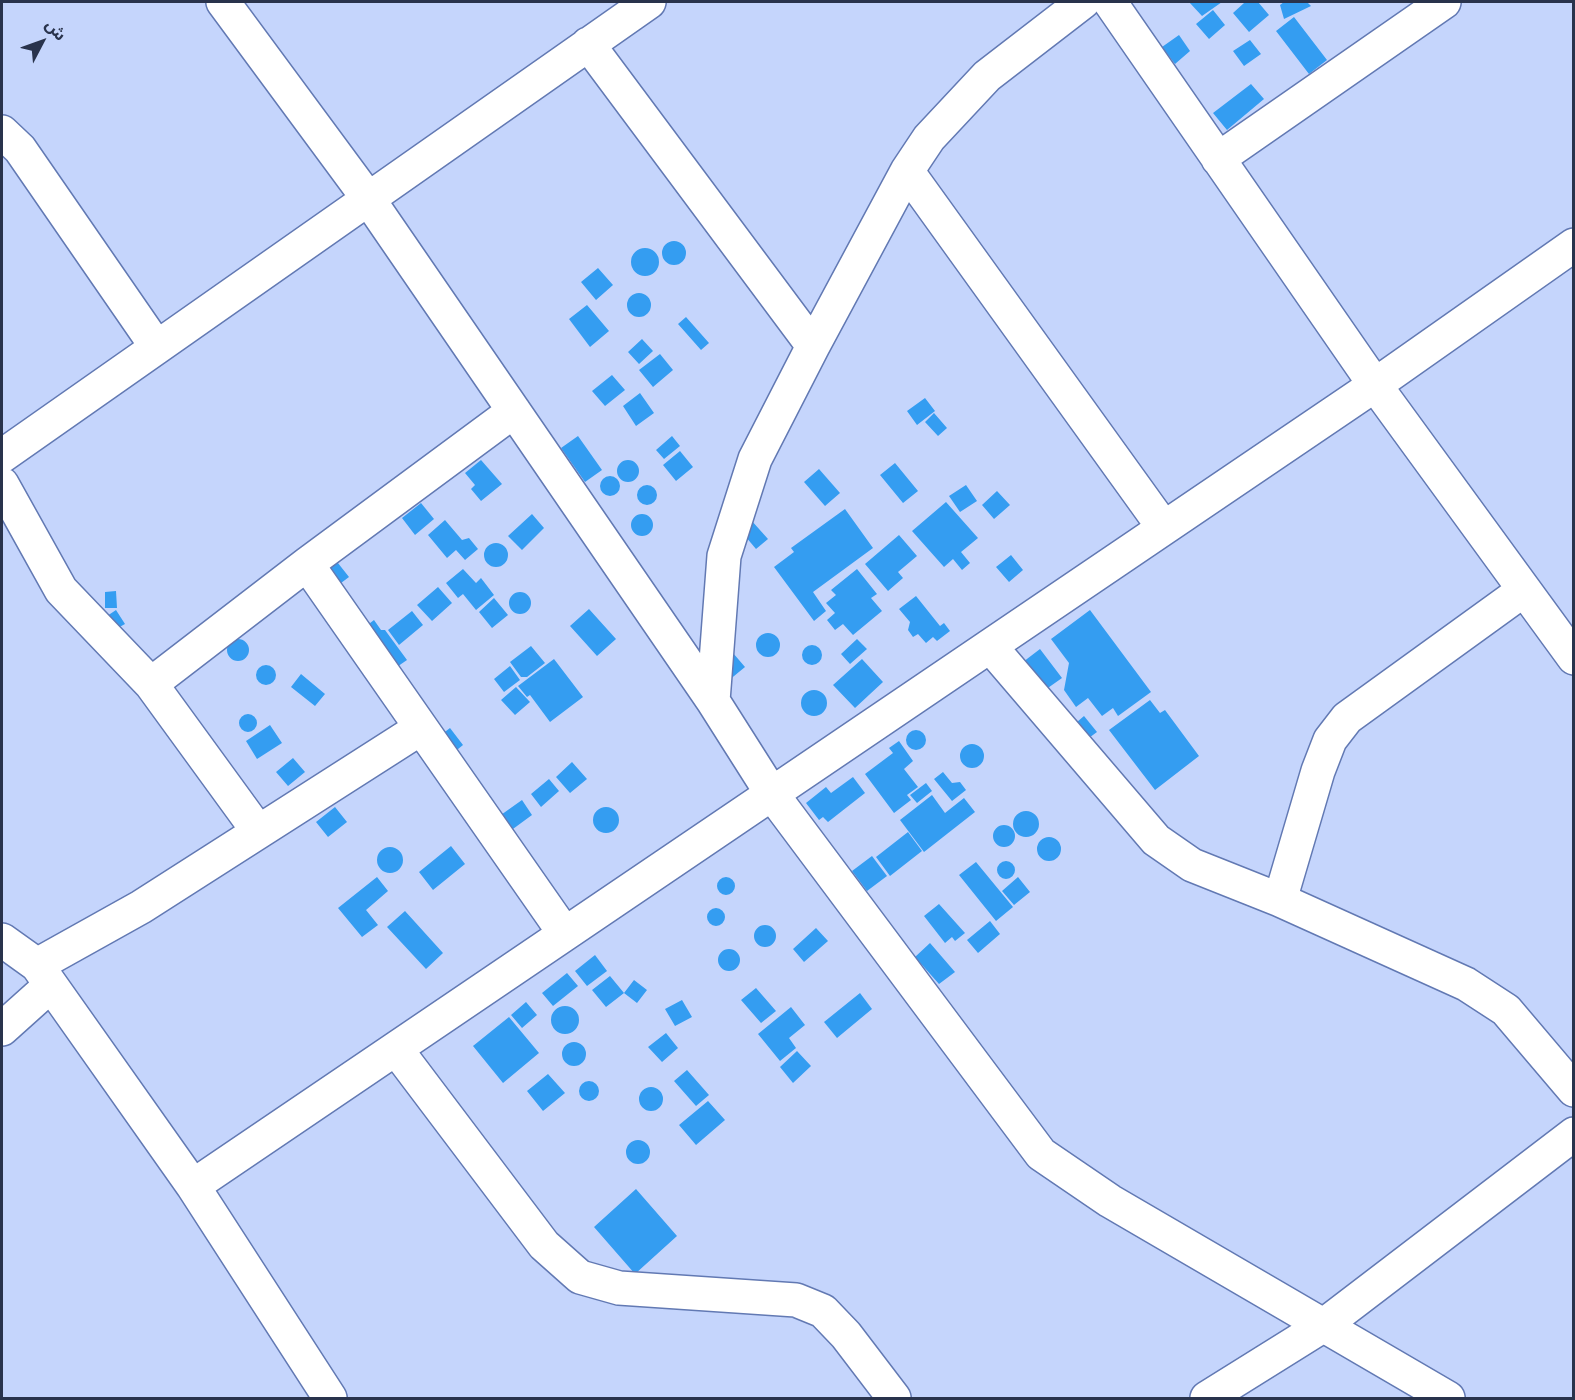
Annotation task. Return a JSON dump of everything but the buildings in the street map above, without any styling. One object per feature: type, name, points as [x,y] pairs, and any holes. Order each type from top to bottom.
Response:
[{"type":"street","points":[[223,2],[367,197],[713,701],[772,794],[1041,1154],[1110,1202],[1324,1324],[1448,1398]]},
{"type":"street","points":[[2,456],[367,197],[649,2]]},
{"type":"street","points":[[713,701],[724,556],[755,459],[813,346],[907,171],[929,138],[987,76],[1083,2]]},
{"type":"street","points":[[1110,2],[1375,385],[1574,658]]},
{"type":"street","points":[[1218,159],[1444,2]]},
{"type":"street","points":[[588,44],[813,346]]},
{"type":"street","points":[[2,132],[20,149],[156,346]]},
{"type":"street","points":[[907,171],[1164,528]]},
{"type":"street","points":[[193,1186],[1375,385],[1574,245]]},
{"type":"street","points":[[151,684],[307,564],[514,411]]},
{"type":"street","points":[[2,484],[61,590],[151,684],[258,831]]},
{"type":"street","points":[[307,564],[565,934]]},
{"type":"street","points":[[1280,900],[1318,771],[1330,740],[1347,718],[1524,590]]},
{"type":"street","points":[[990,646],[1156,840],[1192,865],[1280,900],[1466,984],[1506,1010],[1574,1090]]},
{"type":"street","points":[[2,1029],[44,975],[141,907],[421,728]]},
{"type":"street","points":[[2,940],[44,975],[193,1186],[330,1398]]},
{"type":"street","points":[[396,1048],[544,1245],[580,1277],[620,1288],[796,1300],[824,1311],[846,1335],[894,1398]]},
{"type":"street","points":[[1208,1398],[1324,1324],[1574,1134]]}]
